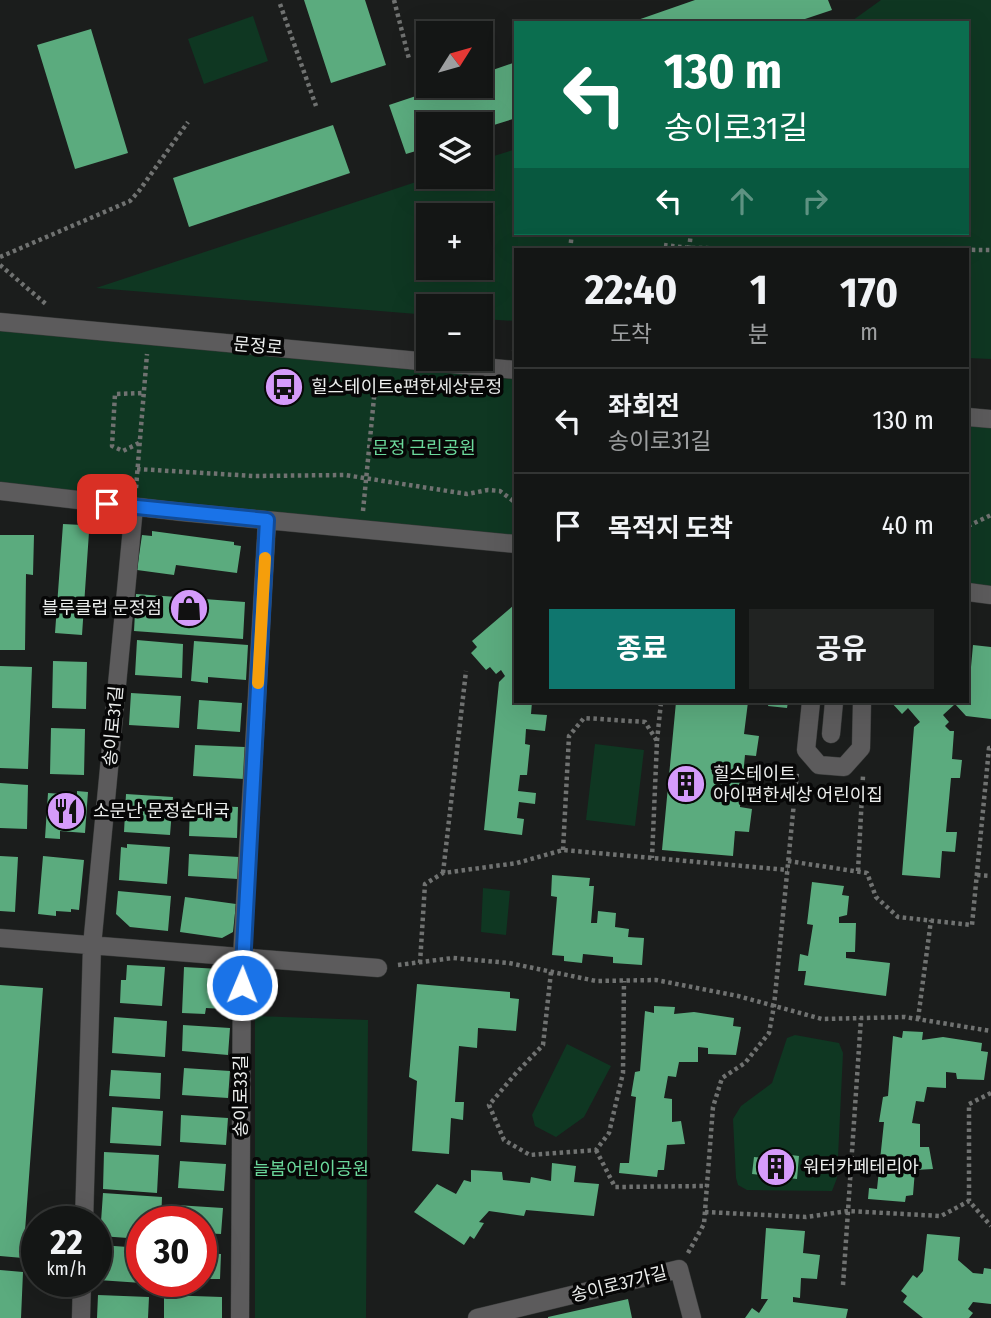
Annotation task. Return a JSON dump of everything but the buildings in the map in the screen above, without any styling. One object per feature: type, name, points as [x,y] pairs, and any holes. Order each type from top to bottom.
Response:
[{"type":"street","name":"문정로","points":[[0,323],[514,370]]},
{"type":"street","points":[[969,417],[991,419]]},
{"type":"street","points":[[0,491],[134,507],[514,544]]},
{"type":"street","name":"송이로31길","points":[[92,946],[134,507]]},
{"type":"street","points":[[242,957],[267,520]]},
{"type":"street","points":[[969,592],[991,595]]},
{"type":"street","points":[[811,703],[806,750],[819,765],[844,767],[861,748],[862,703]]},
{"type":"street","points":[[831,734],[834,703]]},
{"type":"street","points":[[0,938],[378,968]]},
{"type":"street","points":[[84,1206],[92,946]]},
{"type":"street","name":"송이로33길","points":[[240,1318],[242,957]]},
{"type":"street","points":[[679,1269],[692,1318]]},
{"type":"street","name":"송이로37가길","points":[[477,1318],[679,1269]]},
{"type":"street","points":[[81,1318],[82,1297]]},
{"type":"path","points":[[394,0],[409,59]]},
{"type":"path","points":[[280,4],[316,106]]},
{"type":"path","points":[[0,257],[130,201],[188,122]]},
{"type":"path","points":[[664,245],[683,248]]},
{"type":"path","points":[[969,250],[991,250]]},
{"type":"path","points":[[134,507],[149,336]]},
{"type":"path","points":[[361,529],[378,357]]},
{"type":"path","points":[[139,443],[123,451],[111,446],[116,394],[144,393]]},
{"type":"path","points":[[137,469],[254,476],[345,475],[467,494],[500,491],[514,502]]},
{"type":"path","points":[[969,526],[991,515]]},
{"type":"path","points":[[443,873],[467,671]]},
{"type":"path","points":[[652,858],[657,741],[662,703]]},
{"type":"path","points":[[563,850],[569,736],[584,718],[645,722],[657,741]]},
{"type":"path","points":[[788,861],[867,873],[876,897],[898,917],[972,925],[991,748]]},
{"type":"path","points":[[858,872],[863,767]]},
{"type":"path","points":[[679,1269],[704,1224],[713,1107],[722,1078],[745,1063],[768,1033],[774,1006],[798,768]]},
{"type":"path","points":[[420,962],[425,884],[443,873],[517,863],[563,850],[788,870]]},
{"type":"path","points":[[977,875],[991,876]]},
{"type":"path","points":[[918,1020],[931,920]]},
{"type":"path","points":[[378,968],[453,958],[509,963],[596,981],[656,980],[738,996],[822,1019],[905,1017],[991,1031]]},
{"type":"path","points":[[551,972],[543,1045],[489,1105],[504,1140],[530,1155],[596,1150],[610,1133],[623,1073],[624,981]]},
{"type":"path","points":[[843,1285],[861,1018]]},
{"type":"path","points":[[991,1093],[969,1104],[969,1201],[991,1226]]},
{"type":"path","points":[[596,1150],[615,1187],[707,1186]]},
{"type":"path","points":[[705,1212],[806,1217],[848,1212],[941,1216],[969,1201]]},
{"type":"green space","points":[[881,0],[991,0],[991,359],[969,358],[969,248],[514,248],[514,321],[493,320],[493,294],[416,294],[416,314],[96,288],[416,182],[416,189],[493,189],[493,156],[514,150],[514,235],[969,235],[969,21],[852,21]]},
{"type":"green space","points":[[253,16],[268,61],[204,84],[188,39]]},
{"type":"green space","name":"문정 근린공원","points":[[0,322],[416,361],[416,371],[493,371],[493,368],[514,370],[514,544],[0,491]]},
{"type":"green space","points":[[969,417],[991,419],[991,595],[969,592]]},
{"type":"green space","points":[[595,744],[644,750],[635,826],[586,820]]},
{"type":"green space","points":[[483,888],[510,891],[506,935],[481,932]]},
{"type":"green space","name":"늘봄어린이공원","points":[[255,1016],[368,1020],[366,1318],[255,1318]]},
{"type":"green space","points":[[795,1035],[839,1043],[843,1053],[837,1178],[832,1191],[747,1190],[738,1185],[736,1178],[733,1119],[741,1106],[772,1083],[787,1038]]},
{"type":"green space","points":[[567,1044],[611,1066],[584,1117],[556,1137],[535,1126],[532,1115]]},
{"type":"slow traffic","points":[[258,683],[265,558]]},
{"type":"place","name":"힐스테이트e편한세상문정","points":[[284,387]]},
{"type":"place","name":"블루클럽 문정점","points":[[189,608]]},
{"type":"place","name":"힐스테이트 아이편한세상 어린이집","points":[[686,784]]},
{"type":"place","name":"소문난 문정순대국","points":[[66,811]]},
{"type":"place","name":"워터카페테리아","points":[[776,1167]]},
{"type":"route","points":[[107,504],[267,520],[242,985]]}]
